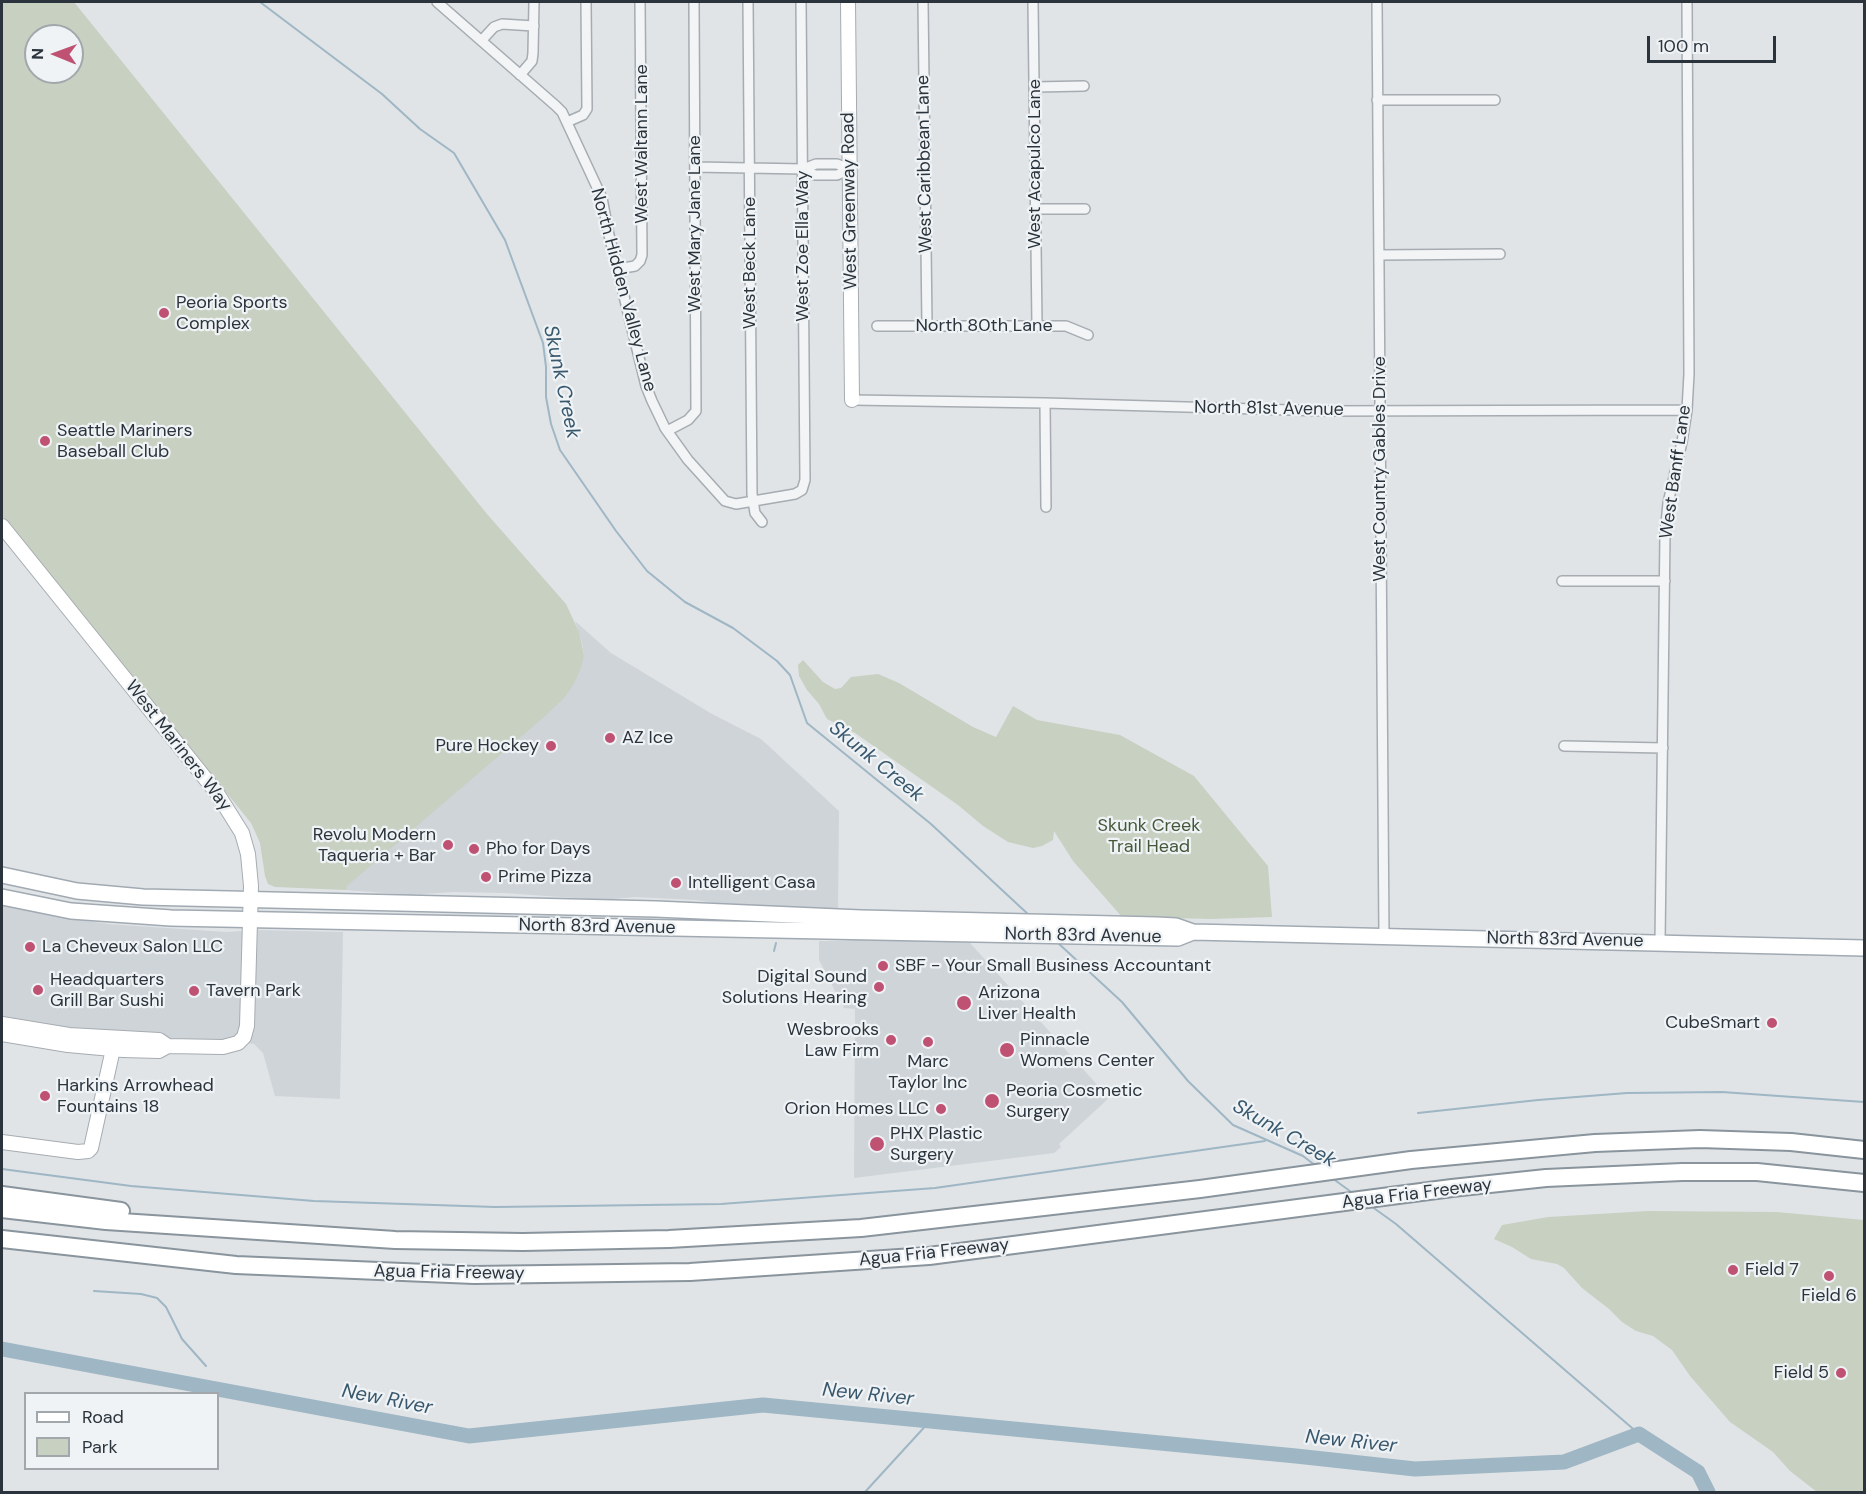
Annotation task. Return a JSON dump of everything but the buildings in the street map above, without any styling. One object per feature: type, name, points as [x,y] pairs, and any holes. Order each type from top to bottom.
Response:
[{"type":"highway","name":"Agua Fria Freeway","points":[[2,1209],[106,1221],[395,1240],[511,1242],[669,1239],[861,1228],[1200,1189],[1410,1160],[1595,1143],[1700,1139],[1791,1142],[1864,1150]]},
{"type":"highway","name":"Agua Fria Freeway","points":[[2,1239],[236,1265],[474,1275],[690,1272],[928,1256],[1452,1188],[1546,1178],[1682,1172],[1757,1172],[1864,1183]]},
{"type":"highway","points":[[2,1195],[300,1234]]},
{"type":"main road","name":"North 83rd Avenue","points":[[2,876],[63,889],[142,897],[1156,925],[1176,926],[1193,932],[1864,948]]},
{"type":"main road","name":"North 83rd Avenue","points":[[2,897],[71,911],[111,915],[1178,938],[1193,932]]},
{"type":"street","name":"North Hidden Valley Lane","points":[[438,2],[556,105],[567,122],[602,198],[646,386],[667,431],[688,460],[724,501],[736,504],[753,503],[795,494],[802,489]]},
{"type":"street","points":[[520,75],[532,61],[534,2]]},
{"type":"street","points":[[567,122],[583,115],[587,109],[586,2]]},
{"type":"street","name":"West Waltann Lane","points":[[618,269],[635,266],[642,255],[640,2]]},
{"type":"street","name":"West Mary Jane Lane","points":[[667,431],[688,420],[696,411],[694,2]]},
{"type":"street","name":"West Beck Lane","points":[[748,2],[753,503],[758,519],[762,522]]},
{"type":"street","name":"West Zoe Ella Way","points":[[801,2],[805,480],[802,489]]},
{"type":"street","name":"West Greenway Road","points":[[848,2],[852,400]]},
{"type":"street","name":"West Caribbean Lane","points":[[923,2],[927,326]]},
{"type":"street","name":"West Acapulco Lane","points":[[1033,2],[1037,326]]},
{"type":"street","name":"West Country Gables Drive","points":[[1377,2],[1384,936]]},
{"type":"street","name":"West Banff Lane","points":[[1660,943],[1665,534],[1668,503],[1687,410],[1689,374],[1687,2]]},
{"type":"street","points":[[482,40],[494,27],[502,24],[534,26]]},
{"type":"street","points":[[1035,87],[1084,86]]},
{"type":"street","points":[[1377,99],[1495,100]]},
{"type":"street","points":[[695,167],[803,169],[816,164],[837,164],[850,169]]},
{"type":"street","points":[[1035,209],[1085,209]]},
{"type":"street","points":[[1379,255],[1500,254]]},
{"type":"street","name":"North 80th Lane","points":[[878,326],[1066,326],[1088,335]]},
{"type":"street","name":"North 81st Avenue","points":[[852,400],[1380,411],[1687,410]]},
{"type":"street","points":[[1045,403],[1046,507]]},
{"type":"street","name":"West Mariners Way","points":[[2,526],[222,800],[235,820],[245,843],[250,864],[247,1026],[242,1041],[223,1047],[168,1046],[159,1051],[113,1044]]},
{"type":"street","points":[[1562,581],[1665,581]]},
{"type":"street","points":[[1564,746],[1663,748]]},
{"type":"street","points":[[2,1024],[113,1044]]},
{"type":"street","points":[[2,1034],[52,1043],[113,1044]]},
{"type":"street","points":[[2,1142],[78,1152],[88,1151],[91,1148],[113,1044]]},
{"type":"shaded area","points":[[575,621],[611,653],[712,714],[761,739],[839,811],[838,911],[741,907],[696,900],[635,897],[602,900],[505,893],[453,892],[408,895],[346,890],[346,887],[584,655]]},
{"type":"shaded area","points":[[2,904],[47,915],[108,924],[226,932],[257,930],[343,932],[340,1099],[275,1096],[263,1053],[254,1044],[228,1040],[152,1038],[2,1022]]},
{"type":"shaded area","points":[[875,937],[971,939],[971,944],[1109,1098],[1059,1144],[1061,1147],[1054,1153],[854,1178],[855,1009],[844,1008],[819,960],[819,941],[847,941]]},
{"type":"green space","name":"Peoria Sports Complex","points":[[2,2],[74,2],[487,514],[566,604],[579,632],[584,655],[574,684],[564,698],[347,886],[346,890],[275,887],[268,884],[260,843],[251,823],[2,516]]},
{"type":"green space","name":"Skunk Creek Trail Head","points":[[803,660],[823,682],[835,689],[841,688],[851,677],[878,674],[899,683],[973,727],[996,737],[1013,706],[1037,720],[1120,735],[1194,776],[1268,866],[1272,917],[1211,919],[1122,917],[1073,861],[1054,831],[1053,840],[1042,846],[1033,848],[1008,842],[855,733],[827,719],[799,676],[798,665]]},
{"type":"green space","points":[[1648,1211],[1777,1212],[1864,1220],[1864,1492],[1817,1492],[1790,1471],[1773,1452],[1730,1422],[1690,1376],[1672,1350],[1653,1336],[1636,1331],[1622,1322],[1582,1288],[1564,1268],[1557,1264],[1531,1259],[1494,1239],[1502,1225],[1548,1217]]},
{"type":"waterway","name":"Skunk Creek","points":[[260,2],[382,94],[420,129],[454,153],[505,240],[543,343],[546,397],[551,424],[560,450],[616,531],[647,571],[685,602],[733,628],[777,661],[790,675],[807,723],[931,824],[1030,916]]},
{"type":"waterway","points":[[774,951],[776,943]]},
{"type":"waterway","name":"Skunk Creek","points":[[1058,943],[1122,1002],[1188,1081],[1233,1125],[1303,1156],[1316,1166]]},
{"type":"waterway","points":[[1418,1113],[1627,1093],[1722,1092],[1864,1102]]},
{"type":"waterway","points":[[2,1169],[131,1186],[314,1201],[495,1207],[721,1204],[935,1188],[1265,1141]]},
{"type":"waterway","name":"Skunk Creek","points":[[1332,1178],[1354,1194]]},
{"type":"waterway","name":"Skunk Creek","points":[[1371,1206],[1396,1224],[1639,1434]]},
{"type":"waterway","points":[[94,1291],[141,1294],[157,1298],[166,1307],[182,1339],[206,1366]]},
{"type":"waterway","name":"New River","points":[[2,1349],[469,1436],[763,1405],[1415,1469],[1564,1462],[1639,1434],[1698,1472],[1708,1492]]},
{"type":"waterway","points":[[865,1492],[930,1421]]},
{"type":"place","name":"Peoria Sports Complex","points":[[164,313]]},
{"type":"place","name":"Seattle Mariners Baseball Club","points":[[45,441]]},
{"type":"place","name":"AZ Ice","points":[[610,738]]},
{"type":"place","name":"Pure Hockey","points":[[551,746]]},
{"type":"place","name":"Revolu Modern Taqueria + Bar","points":[[448,845]]},
{"type":"place","name":"Pho for Days","points":[[474,849]]},
{"type":"place","name":"Prime Pizza","points":[[486,877]]},
{"type":"place","name":"Intelligent Casa","points":[[676,883]]},
{"type":"place","name":"La Cheveux Salon LLC","points":[[30,947]]},
{"type":"place","name":"SBF - Your Small Business Accountant","points":[[883,966]]},
{"type":"place","name":"Digital Sound Solutions Hearing","points":[[879,987]]},
{"type":"place","name":"Headquarters Grill Bar Sushi","points":[[38,990]]},
{"type":"place","name":"Tavern Park","points":[[194,991]]},
{"type":"place","name":"Arizona Liver Health","points":[[964,1003]]},
{"type":"place","name":"CubeSmart","points":[[1772,1023]]},
{"type":"place","name":"Wesbrooks Law Firm","points":[[891,1040]]},
{"type":"place","name":"Marc Taylor Inc","points":[[928,1042]]},
{"type":"place","name":"Pinnacle Womens Center","points":[[1007,1050]]},
{"type":"place","name":"Harkins Arrowhead Fountains 18","points":[[45,1096]]},
{"type":"place","name":"Peoria Cosmetic Surgery","points":[[992,1101]]},
{"type":"place","name":"Orion Homes LLC","points":[[941,1109]]},
{"type":"place","name":"PHX Plastic Surgery","points":[[877,1144]]},
{"type":"place","name":"Field 7","points":[[1733,1270]]},
{"type":"place","name":"Field 6","points":[[1829,1276]]},
{"type":"place","name":"Field 5","points":[[1841,1373]]}]
